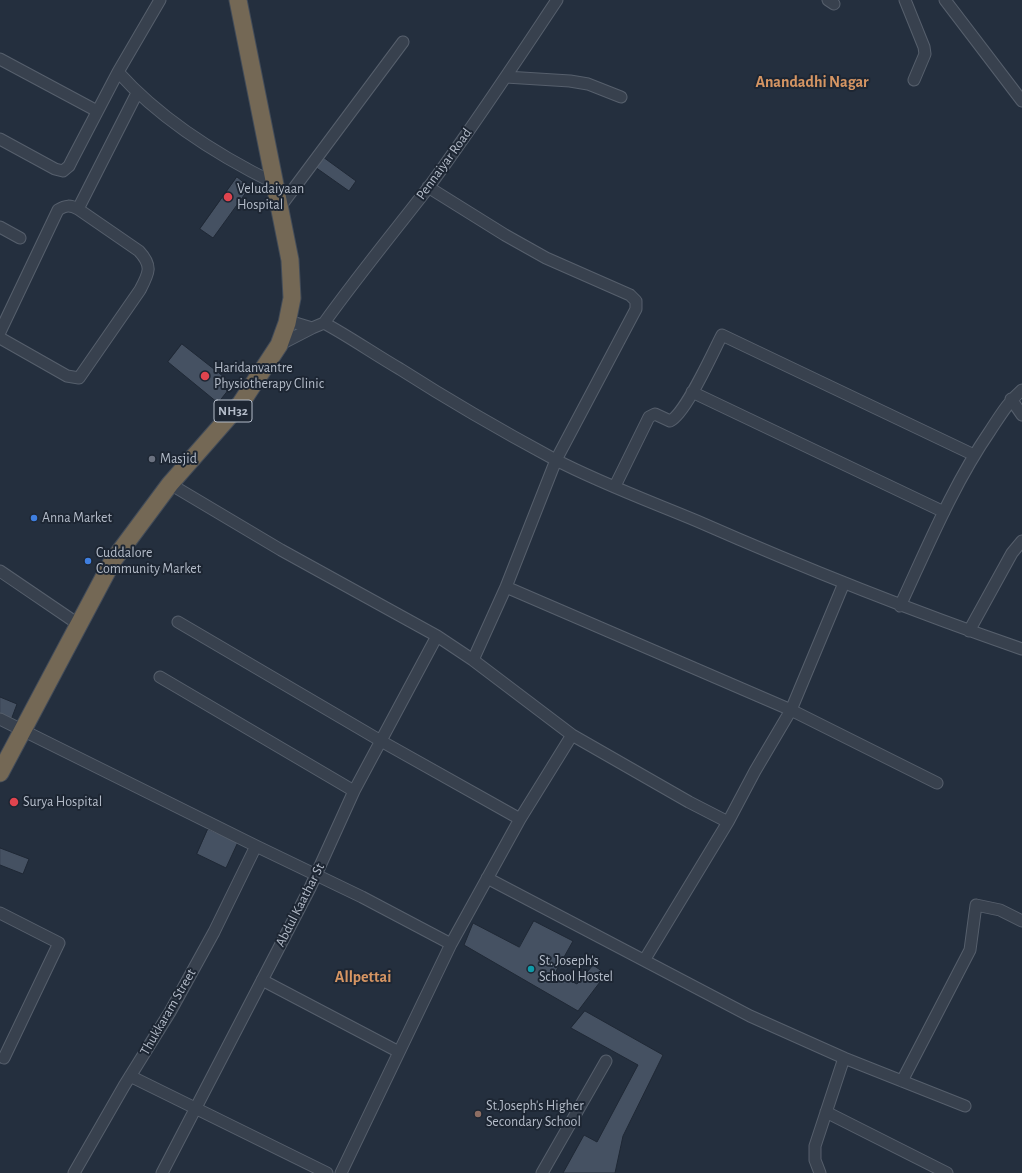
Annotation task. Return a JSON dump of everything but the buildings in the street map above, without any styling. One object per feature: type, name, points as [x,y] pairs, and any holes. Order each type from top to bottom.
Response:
[{"type":"highway","name":"NH32","points":[[0,773],[112,562],[170,484],[241,403],[279,345],[288,319],[292,298],[290,260],[238,0]]},
{"type":"street","points":[[0,140],[55,169],[63,171],[69,166],[118,72],[160,0]]},
{"type":"street","name":"Pennaiyar Road","points":[[324,323],[428,187],[506,77],[557,0]]},
{"type":"street","points":[[905,0],[924,47],[925,54],[914,80]]},
{"type":"street","points":[[945,0],[1022,101]]},
{"type":"street","points":[[280,207],[403,42]]},
{"type":"street","points":[[0,59],[97,111]]},
{"type":"street","points":[[118,72],[137,93],[180,126],[238,166],[276,184]]},
{"type":"street","points":[[506,77],[570,81],[588,84],[621,97]]},
{"type":"street","points":[[78,209],[137,93]]},
{"type":"street","points":[[428,187],[505,236],[546,258],[630,295],[636,301],[636,309],[556,460],[506,586],[473,660]]},
{"type":"street","points":[[0,332],[58,210],[64,206],[71,206],[78,209],[139,251],[147,259],[149,268],[147,278],[79,378],[67,376],[0,338]]},
{"type":"street","points":[[0,227],[20,238]]},
{"type":"street","points":[[288,319],[292,322],[312,328]]},
{"type":"street","points":[[279,345],[324,323],[347,335],[399,369],[486,421],[556,460],[900,606],[1022,649]]},
{"type":"street","points":[[615,486],[649,417],[655,414],[670,421],[676,418],[692,392],[722,335],[974,455]]},
{"type":"street","points":[[900,606],[944,512],[974,455],[1011,399],[1022,390]]},
{"type":"street","points":[[692,392],[944,512]]},
{"type":"street","points":[[1011,399],[1022,415]]},
{"type":"street","points":[[170,484],[281,550],[437,636],[473,660],[572,735],[689,802],[728,822]]},
{"type":"street","points":[[969,631],[1012,553],[1022,541]]},
{"type":"street","points":[[0,572],[78,624]]},
{"type":"street","points":[[645,959],[728,822],[755,771],[791,710],[844,583]]},
{"type":"street","points":[[506,586],[791,710],[937,783]]},
{"type":"street","points":[[178,622],[381,742],[520,819]]},
{"type":"street","name":"Abdul Kaathar St","points":[[162,1173],[316,874],[354,791],[437,636]]},
{"type":"street","points":[[160,677],[354,791]]},
{"type":"street","points":[[0,719],[256,846],[316,874],[451,944]]},
{"type":"street","points":[[341,1173],[451,944],[520,819],[572,735]]},
{"type":"street","name":"Thukkaram Street","points":[[74,1173],[130,1076],[170,1012],[214,932],[256,846]]},
{"type":"street","points":[[487,878],[645,959],[750,1016],[844,1058],[965,1106]]},
{"type":"street","points":[[902,1081],[970,950],[976,905],[1000,910],[1022,921]]},
{"type":"street","points":[[0,913],[59,943],[4,1058]]},
{"type":"street","points":[[262,980],[399,1052]]},
{"type":"street","points":[[820,1173],[815,1160],[816,1146],[844,1058]]},
{"type":"street","points":[[542,1173],[606,1061]]},
{"type":"street","points":[[130,1076],[327,1173]]},
{"type":"street","points":[[826,1112],[947,1173]]},
{"type":"place","name":"Veludaiyaan Hospital","points":[[228,197]]},
{"type":"place","name":"Haridanvantre Physiotherapy Clinic","points":[[205,376]]},
{"type":"place","name":"Masjid","points":[[152,459]]},
{"type":"place","name":"Anna Market","points":[[34,518]]},
{"type":"place","name":"Cuddalore Community Market","points":[[88,561]]},
{"type":"place","name":"Surya Hospital","points":[[14,802]]},
{"type":"place","name":"St. Joseph's School Hostel","points":[[531,969]]},
{"type":"place","name":"St.Joseph's Higher Secondary School","points":[[478,1114]]},
{"type":"district","name":"Anandadhi Nagar","points":[[812,82]]},
{"type":"district","name":"Allpettai","points":[[363,977]]}]
